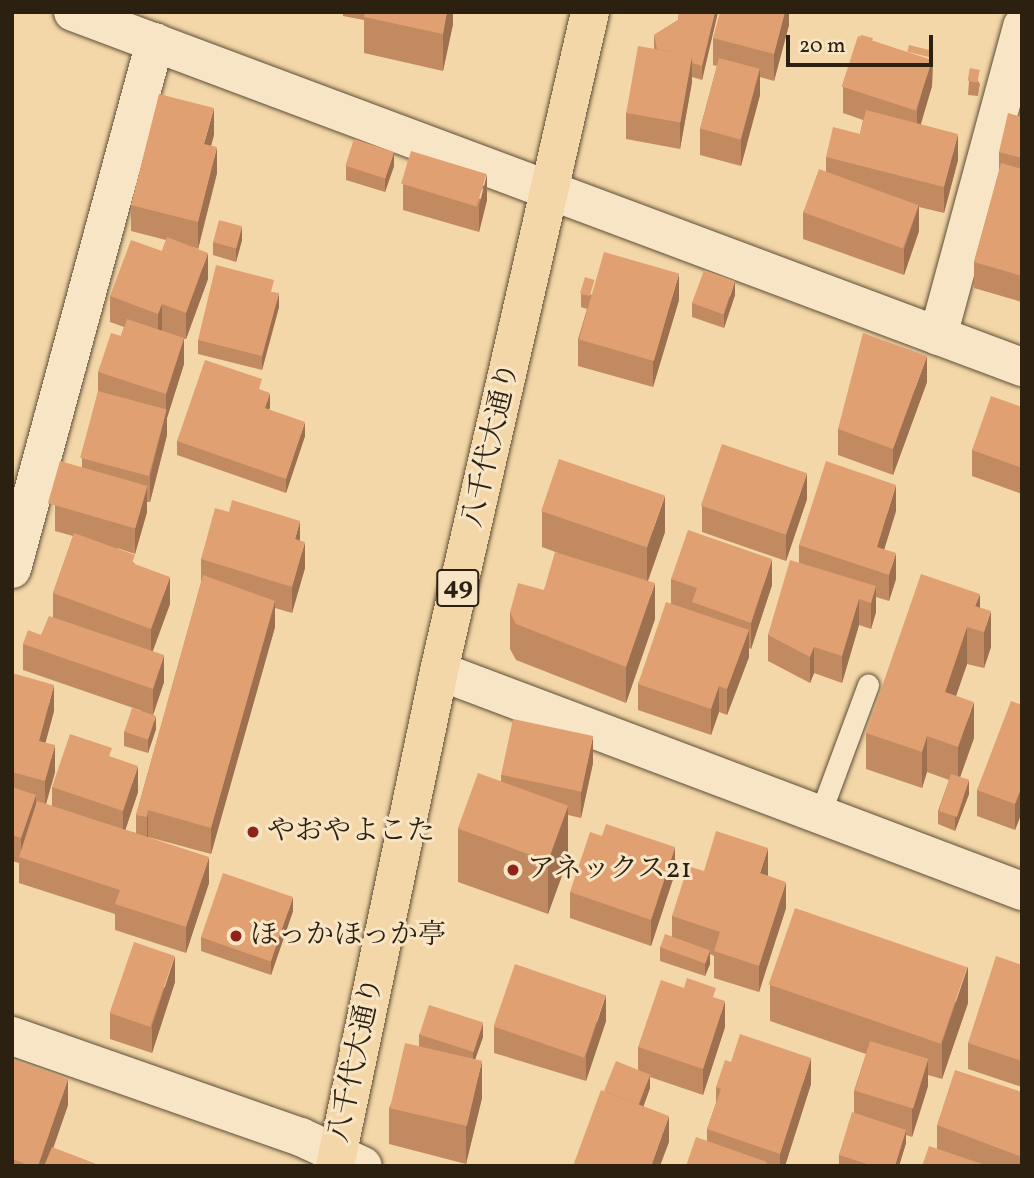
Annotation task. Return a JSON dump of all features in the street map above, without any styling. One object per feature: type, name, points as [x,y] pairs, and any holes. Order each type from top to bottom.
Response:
[{"type":"main road","name":"八千代大通り","points":[[345,1163],[439,671],[552,188],[590,12]]},
{"type":"street","points":[[73,12],[552,188],[1022,367]]},
{"type":"street","points":[[938,337],[1022,26]]},
{"type":"street","points":[[12,569],[155,41]]},
{"type":"street","points":[[439,671],[1022,891]]},
{"type":"street","points":[[12,1036],[301,1137],[345,1163]]},
{"type":"lane","points":[[820,814],[869,685]]},
{"type":"building","points":[[365,12],[447,12],[443,34],[364,17]]},
{"type":"building","points":[[679,12],[715,12],[702,66],[692,63],[692,56],[657,49],[654,35],[678,20]]},
{"type":"building","points":[[720,12],[785,12],[774,54],[713,38]]},
{"type":"building","points":[[858,36],[932,60],[916,111],[842,86]]},
{"type":"building","points":[[860,37],[873,38],[872,41]]},
{"type":"building","points":[[909,45],[933,51],[932,58],[907,52]]},
{"type":"building","points":[[638,46],[692,56],[680,123],[626,113]]},
{"type":"building","points":[[719,58],[760,69],[741,139],[700,129]]},
{"type":"building","points":[[970,68],[980,70],[977,83],[968,81]]},
{"type":"building","points":[[159,94],[214,108],[204,144],[217,147],[198,222],[131,205]]},
{"type":"building","points":[[866,110],[958,134],[944,187],[826,157],[833,127],[860,134]]},
{"type":"building","points":[[1008,113],[1022,117],[1022,158],[999,152]]},
{"type":"building","points":[[354,139],[394,152],[385,179],[345,166]]},
{"type":"building","points":[[411,151],[487,174],[477,207],[401,184]]},
{"type":"building","points":[[1001,163],[1022,169],[1022,276],[974,262]]},
{"type":"building","points":[[819,169],[919,205],[903,248],[803,212]]},
{"type":"building","points":[[219,220],[242,226],[236,248],[213,242]]},
{"type":"building","points":[[167,237],[208,253],[186,313],[162,304],[158,314],[110,296],[131,240],[162,251]]},
{"type":"building","points":[[604,252],[679,273],[654,361],[579,339]]},
{"type":"building","points":[[216,265],[274,280],[271,292],[279,293],[262,356],[198,340]]},
{"type":"building","points":[[704,270],[735,281],[723,314],[692,303]]},
{"type":"building","points":[[585,277],[595,280],[590,296],[580,293]]},
{"type":"building","points":[[127,319],[184,338],[166,394],[98,372],[111,333],[121,336]]},
{"type":"building","points":[[863,333],[927,356],[893,449],[838,429]]},
{"type":"building","points":[[205,360],[262,379],[259,389],[270,393],[265,408],[305,422],[286,479],[177,441]]},
{"type":"building","points":[[98,391],[167,409],[149,476],[80,458]]},
{"type":"building","points":[[991,396],[1022,407],[1022,468],[972,450]]},
{"type":"building","points":[[722,444],[807,473],[786,535],[701,505]]},
{"type":"building","points":[[559,459],[665,495],[647,547],[541,511]]},
{"type":"building","points":[[60,461],[147,486],[135,528],[48,503]]},
{"type":"building","points":[[826,461],[896,485],[877,547],[896,553],[889,575],[799,545]]},
{"type":"building","points":[[232,500],[300,521],[295,539],[305,542],[292,587],[201,559],[215,508],[229,512]]},
{"type":"building","points":[[688,530],[772,559],[751,623],[692,602],[697,588],[671,579]]},
{"type":"building","points":[[74,533],[135,555],[132,563],[170,577],[151,629],[53,593]]},
{"type":"building","points":[[555,552],[655,583],[626,667],[516,624],[510,612],[518,583],[544,590]]},
{"type":"building","points":[[790,560],[876,586],[871,603],[859,599],[842,656],[814,647],[810,657],[768,635]]},
{"type":"building","points":[[921,574],[980,594],[975,606],[991,611],[984,632],[967,627],[945,692],[974,702],[958,747],[927,736],[922,752],[866,733]]},
{"type":"building","points":[[203,575],[275,601],[211,828],[148,810],[147,817],[136,815]]},
{"type":"building","points":[[666,602],[749,630],[727,689],[719,686],[711,709],[638,684]]},
{"type":"building","points":[[49,616],[164,655],[153,689],[23,644],[28,630],[41,635]]},
{"type":"building","points":[[12,673],[54,685],[39,741],[55,745],[45,781],[12,772]]},
{"type":"building","points":[[1011,701],[1022,705],[1022,786],[1015,804],[977,790]]},
{"type":"building","points":[[132,708],[156,716],[148,740],[124,732]]},
{"type":"building","points":[[513,719],[593,736],[581,792],[501,775]]},
{"type":"building","points":[[70,734],[112,748],[109,756],[138,766],[123,811],[52,787]]},
{"type":"building","points":[[478,773],[568,806],[548,861],[458,828]]},
{"type":"building","points":[[951,774],[969,780],[957,817],[939,811]]},
{"type":"building","points":[[12,787],[36,795],[21,838],[12,835]]},
{"type":"building","points":[[37,801],[209,857],[186,927],[115,904],[120,890],[19,857]]},
{"type":"building","points":[[606,824],[675,847],[651,920],[570,892],[590,832],[602,836]]},
{"type":"building","points":[[716,831],[768,848],[760,873],[786,882],[759,966],[714,951],[720,932],[672,916],[688,866],[704,871]]},
{"type":"building","points":[[223,873],[293,897],[271,961],[201,937]]},
{"type":"building","points":[[795,908],[967,967],[941,1044],[769,985]]},
{"type":"building","points":[[665,934],[710,950],[705,964],[660,947]]},
{"type":"building","points":[[134,942],[175,956],[150,1027],[110,1013]]},
{"type":"building","points":[[996,956],[1022,965],[1022,1061],[968,1043]]},
{"type":"building","points":[[515,964],[606,995],[584,1058],[494,1026]]},
{"type":"building","points":[[687,978],[716,988],[713,997],[725,1001],[703,1069],[638,1047],[661,980],[684,988]]},
{"type":"building","points":[[429,1005],[483,1023],[474,1052],[419,1034]]},
{"type":"building","points":[[740,1034],[811,1058],[780,1154],[707,1129],[721,1089],[716,1087],[725,1060],[731,1062]]},
{"type":"building","points":[[870,1041],[928,1059],[913,1109],[855,1091]]},
{"type":"building","points":[[405,1043],[482,1061],[467,1126],[390,1108]]},
{"type":"building","points":[[12,1059],[68,1079],[38,1166],[12,1159]]},
{"type":"building","points":[[616,1061],[650,1075],[638,1105],[604,1091]]},
{"type":"building","points":[[955,1070],[1022,1092],[1022,1157],[937,1125]]},
{"type":"building","points":[[601,1090],[669,1116],[651,1166],[573,1166]]},
{"type":"building","points":[[852,1112],[906,1130],[895,1166],[873,1166],[839,1155]]},
{"type":"building","points":[[696,1137],[767,1162],[766,1166],[686,1166]]},
{"type":"building","points":[[929,1146],[988,1166],[922,1166]]},
{"type":"building","points":[[52,1147],[101,1166],[44,1166]]},
{"type":"place","name":"やおやよこた","points":[[253,832]]},
{"type":"place","name":"アネックス21","points":[[513,870]]},
{"type":"place","name":"ほっかほっか亭","points":[[236,936]]}]
